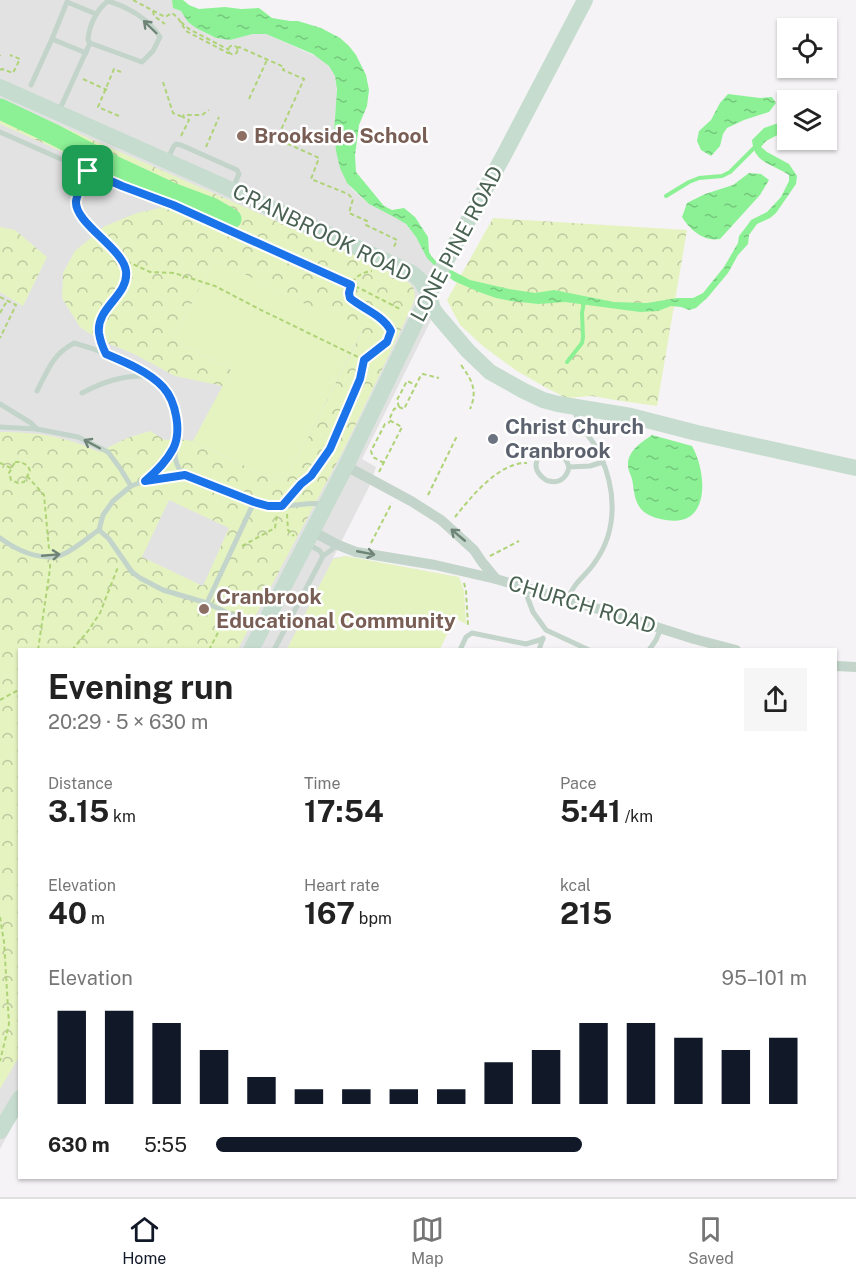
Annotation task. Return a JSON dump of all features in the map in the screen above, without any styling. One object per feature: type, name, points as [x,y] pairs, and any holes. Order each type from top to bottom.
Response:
[{"type":"street","name":"LONE PINE ROAD","points":[[252,648],[306,537],[346,466],[440,272],[585,0]]},
{"type":"street","name":"CRANBROOK ROAD","points":[[0,87],[412,273],[421,281],[429,294],[433,309],[468,351],[490,372],[543,400],[631,416],[856,468]]},
{"type":"street","name":"CHURCH ROAD","points":[[346,466],[441,520],[474,550],[496,579]]},
{"type":"street","name":"CHURCH ROAD","points":[[306,537],[356,552],[460,570],[496,579],[723,648]]},
{"type":"street","points":[[837,666],[856,667]]},
{"type":"street","points":[[0,1131],[18,1101]]},
{"type":"lane","points":[[31,85],[68,1],[96,14]]},
{"type":"lane","points":[[58,112],[90,43],[88,35],[101,6],[108,1],[125,6],[154,28],[160,37],[153,51],[142,62],[90,43]]},
{"type":"lane","points":[[52,39],[86,52]]},
{"type":"lane","points":[[0,132],[122,186]]},
{"type":"lane","points":[[37,391],[54,358],[64,348],[74,343],[106,354],[138,369],[162,386],[172,399],[177,416],[174,452],[178,465],[185,475]]},
{"type":"lane","points":[[82,393],[102,383],[148,376]]},
{"type":"lane","points":[[0,404],[37,429]]},
{"type":"lane","points":[[567,599],[575,585],[597,561],[607,538],[611,520],[612,492],[609,477],[599,451],[576,417],[574,407]]},
{"type":"lane","points":[[0,427],[37,429],[78,437],[108,452],[131,486]]},
{"type":"lane","points":[[145,481],[156,472],[175,447]]},
{"type":"lane","points":[[550,450],[562,454],[569,467],[562,480],[549,482],[539,475],[536,464],[543,453],[550,450]]},
{"type":"lane","points":[[569,467],[590,466],[603,462]]},
{"type":"lane","points":[[0,538],[18,550],[39,556],[59,555],[99,530],[103,515],[113,501],[131,486],[145,481],[185,475],[254,502],[280,509],[315,503],[326,505]]},
{"type":"lane","points":[[207,603],[254,502]]},
{"type":"lane","points":[[99,530],[132,572],[151,584],[171,593],[207,603],[261,629]]},
{"type":"lane","points":[[306,537],[323,556]]},
{"type":"lane","points":[[275,648],[323,556],[338,545]]},
{"type":"lane","points":[[524,588],[533,612],[546,630],[585,648]]},
{"type":"lane","points":[[650,648],[662,628]]},
{"type":"lane","points":[[540,648],[546,630]]},
{"type":"lane","points":[[461,648],[466,638],[472,633],[526,644],[543,639]]},
{"type":"path","points":[[133,0],[165,17],[172,13],[176,15],[189,29],[228,53],[229,51],[235,54],[237,48]]},
{"type":"path","points":[[143,6],[145,2]]},
{"type":"path","points":[[153,11],[154,16],[165,24]]},
{"type":"path","points":[[229,51],[232,46],[239,47],[284,67],[283,70],[304,80],[280,132],[284,142],[317,156],[319,159],[311,179],[348,194],[353,199],[349,213],[367,221],[366,225],[397,240],[391,254]]},
{"type":"path","points":[[1,69],[13,74],[20,59],[10,55]]},
{"type":"path","points":[[249,99],[267,60]]},
{"type":"path","points":[[119,116],[98,107],[114,69],[121,72]]},
{"type":"path","points":[[75,76],[106,90]]},
{"type":"path","points":[[163,82],[172,113],[189,120],[181,136]]},
{"type":"path","points":[[183,117],[193,114],[202,115],[209,110]]},
{"type":"path","points":[[206,147],[219,117]]},
{"type":"path","points":[[88,171],[76,202],[78,210],[95,233],[120,258],[150,272],[174,273],[215,286],[364,360]]},
{"type":"path","points":[[122,186],[173,205],[399,309]]},
{"type":"path","points":[[106,354],[99,332],[101,316],[124,284],[126,271],[120,258]]},
{"type":"path","points":[[234,546],[243,546],[275,528],[280,509],[301,484],[311,476],[330,449],[360,379],[364,360],[387,342],[390,327],[350,298],[349,293],[351,285],[360,274],[376,270]]},
{"type":"path","points":[[0,297],[16,305],[0,338]]},
{"type":"path","points":[[0,313],[6,301]]},
{"type":"path","points":[[459,363],[470,379],[474,390],[470,409]]},
{"type":"path","points":[[378,475],[402,427],[389,420],[390,415],[394,409],[399,407],[404,409],[421,375],[439,378]]},
{"type":"path","points":[[399,407],[397,400],[407,381],[416,385]]},
{"type":"path","points":[[384,463],[373,457],[371,451],[385,424],[391,421]]},
{"type":"path","points":[[428,495],[457,436]]},
{"type":"path","points":[[0,462],[12,468]]},
{"type":"path","points":[[15,462],[28,466],[30,471],[24,482],[18,483],[11,480],[9,474],[12,468],[15,462]]},
{"type":"path","points":[[454,518],[481,488],[504,469],[519,463],[536,464]]},
{"type":"path","points":[[27,476],[44,495],[49,543]]},
{"type":"path","points":[[368,549],[394,498]]},
{"type":"path","points":[[280,509],[287,512],[288,530],[306,537]]},
{"type":"path","points":[[490,556],[519,541]]},
{"type":"path","points":[[74,648],[100,613],[121,556]]},
{"type":"path","points":[[38,648],[50,569]]},
{"type":"path","points":[[461,577],[466,591],[468,624]]},
{"type":"path","points":[[210,648],[225,618]]},
{"type":"path","points":[[0,700],[18,690]]},
{"type":"path","points":[[0,917],[4,942],[9,1024],[0,1061]]},
{"type":"shaded area","name":"Cranbrook Educational Community","points":[[0,0],[172,0],[176,9],[181,11],[188,22],[216,38],[230,40],[253,34],[266,34],[320,58],[329,66],[335,76],[337,94],[334,132],[351,188],[369,204],[403,221],[436,267],[439,304],[362,459],[376,467],[369,487],[333,558],[346,556],[404,648],[18,648],[18,1116],[0,1149]]},
{"type":"green space","points":[[0,99],[326,243],[331,243],[402,278],[412,287],[415,295],[407,317],[344,449],[239,648],[18,648],[18,1058],[0,1089],[0,432],[51,436],[99,452],[127,438],[150,431],[165,440],[193,441],[284,485],[362,332],[214,259],[173,340],[231,370],[223,386],[175,376],[134,354],[98,339],[80,327],[62,298],[63,273],[75,251],[105,226],[137,213],[161,208],[164,197],[0,124]],"holes":[[[169,500],[229,528],[203,586],[142,557]]]},
{"type":"green space","points":[[493,218],[687,230],[657,406],[592,396],[566,398],[517,371],[484,347],[460,325],[447,300]]},
{"type":"green space","points":[[0,227],[15,230],[47,257],[23,306],[0,292]]},
{"type":"green space","points":[[214,259],[362,331],[284,485],[193,441],[231,370],[173,340]]},
{"type":"green space","points":[[346,556],[459,577],[464,591],[466,624],[455,618],[440,648],[288,648],[333,559]]},
{"type":"water","points":[[172,0],[183,0],[199,9],[259,8],[272,18],[298,21],[321,28],[340,38],[349,46],[366,75],[369,90],[367,106],[359,125],[355,155],[356,172],[384,206],[392,210],[404,208],[415,217],[428,237],[429,252],[438,263],[470,280],[535,293],[554,290],[614,302],[647,303],[693,298],[703,293],[724,267],[738,243],[739,236],[751,220],[767,212],[781,197],[789,181],[789,175],[760,159],[756,154],[752,140],[764,128],[777,123],[777,135],[766,141],[761,147],[789,164],[797,176],[796,184],[776,213],[757,224],[749,235],[748,244],[738,255],[728,273],[696,308],[689,310],[671,306],[658,311],[640,312],[565,302],[538,304],[496,298],[454,281],[427,258],[406,224],[369,204],[347,183],[336,151],[334,132],[337,90],[335,76],[329,66],[313,54],[266,34],[253,34],[230,40],[216,38],[196,28],[188,22],[181,11],[173,8]]},
{"type":"water","points":[[728,94],[760,98],[772,97],[776,103],[769,112],[727,128],[720,146],[711,156],[701,150],[697,141],[699,131],[711,120]]},
{"type":"water","points":[[749,173],[761,174],[769,180],[760,195],[720,239],[703,237],[685,222],[682,217],[687,203],[705,194],[733,185]]},
{"type":"water","points":[[652,435],[692,446],[697,457],[701,470],[702,496],[698,507],[691,515],[681,520],[663,520],[649,515],[641,509],[636,499],[628,461],[636,448]]},
{"type":"waterway","points":[[0,109],[116,167],[172,193],[212,208],[231,219]]},
{"type":"waterway","points":[[666,196],[699,178],[722,176],[730,172],[755,147]]},
{"type":"waterway","points":[[567,362],[582,343],[584,302]]},
{"type":"place","name":"Brookside School","points":[[242,136]]},
{"type":"place","name":"Christ Church Cranbrook","points":[[493,439]]},
{"type":"place","name":"Cranbrook Educational Community","points":[[204,609]]},
{"type":"route","points":[[88,171],[173,205],[351,285],[350,298],[390,327],[387,342],[364,360],[360,379],[330,449],[311,476],[282,506],[268,506],[254,502],[185,475],[145,481],[156,472],[175,447],[177,416],[172,399],[162,386],[138,369],[106,354],[102,344],[99,332],[101,316],[124,284],[126,271],[120,258],[95,233],[78,210],[76,202],[88,171]]}]
